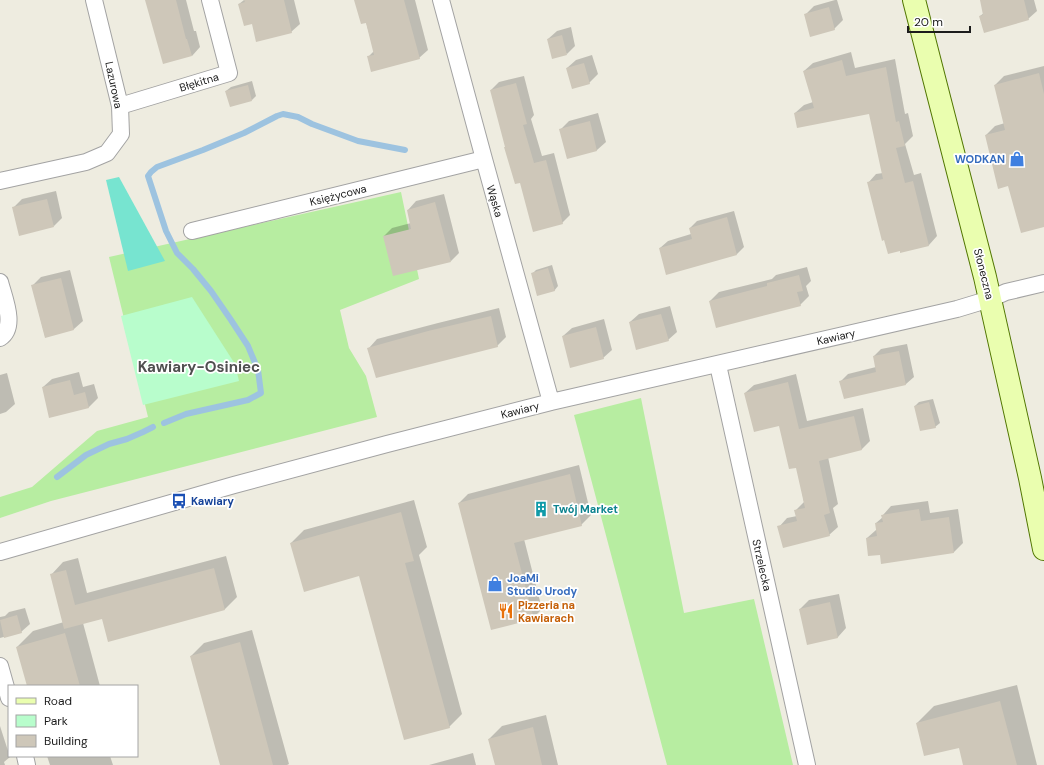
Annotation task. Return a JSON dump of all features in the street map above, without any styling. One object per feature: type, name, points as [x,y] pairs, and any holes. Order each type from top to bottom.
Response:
[{"type":"street","name":"Lazurowa","points":[[0,181],[86,162],[107,153],[121,134],[120,106],[94,0]]},
{"type":"street","name":"Błękitna","points":[[120,106],[229,73],[210,0]]},
{"type":"street","name":"Wąska","points":[[441,0],[551,402]]},
{"type":"street","name":"Słoneczna","points":[[914,0],[990,299],[1044,549]]},
{"type":"street","name":"Księżycowa","points":[[192,231],[484,159]]},
{"type":"street","points":[[0,282],[9,320],[8,329],[0,338]]},
{"type":"street","name":"Kawiary","points":[[0,552],[234,485],[387,444],[551,402],[957,309],[990,299],[1006,292],[1044,283]]},
{"type":"street","name":"Strzelecka","points":[[718,364],[807,765]]},
{"type":"street","points":[[0,666],[8,694]]},
{"type":"green space","points":[[401,192],[419,279],[340,310],[349,348],[366,376],[377,417],[51,501],[0,518],[0,497],[32,487],[97,431],[148,417],[109,257]]},
{"type":"green space","points":[[192,297],[235,364],[239,381],[143,405],[121,316]]},
{"type":"green space","points":[[641,398],[684,613],[754,599],[793,765],[667,765],[574,415]]},
{"type":"shaded area","points":[[119,177],[165,261],[128,271],[106,180]]},
{"type":"building","points":[[145,0],[176,0],[192,56],[163,64]]},
{"type":"building","points":[[244,0],[284,0],[292,33],[256,42],[252,24],[244,26],[238,4],[245,2]]},
{"type":"building","points":[[354,0],[404,0],[420,59],[371,72],[367,56],[374,55],[366,23],[361,24]]},
{"type":"building","points":[[980,0],[1024,0],[1029,20],[984,33],[979,16],[983,15]]},
{"type":"building","points":[[829,7],[835,30],[810,37],[804,14]]},
{"type":"building","points":[[562,35],[567,55],[552,59],[547,39]]},
{"type":"building","points":[[842,60],[846,76],[886,67],[896,122],[899,121],[905,146],[896,148],[905,183],[913,181],[929,246],[900,253],[900,251],[888,254],[884,240],[882,241],[867,182],[883,179],[869,114],[797,128],[794,113],[814,108],[803,71]]},
{"type":"building","points":[[584,63],[590,84],[572,89],[566,68]]},
{"type":"building","points":[[1039,73],[1044,94],[1044,227],[1021,233],[1008,186],[998,189],[985,135],[1005,130],[994,85]]},
{"type":"building","points":[[516,83],[527,124],[523,125],[534,163],[546,160],[563,224],[533,232],[520,183],[515,184],[490,90]]},
{"type":"building","points":[[248,85],[252,101],[230,107],[225,91]]},
{"type":"building","points":[[590,121],[597,151],[567,159],[559,129]]},
{"type":"building","points":[[47,199],[54,227],[19,236],[12,207]]},
{"type":"building","points":[[435,202],[451,262],[393,276],[383,236],[411,229],[407,210]]},
{"type":"building","points":[[727,217],[737,255],[666,275],[659,248],[692,239],[689,228]]},
{"type":"building","points":[[548,268],[555,291],[537,296],[531,273]]},
{"type":"building","points":[[799,275],[803,291],[797,292],[801,306],[716,328],[709,301],[767,286],[767,283]]},
{"type":"building","points":[[61,278],[74,330],[45,338],[31,285]]},
{"type":"building","points":[[661,314],[669,341],[636,350],[629,322]]},
{"type":"building","points":[[491,316],[498,347],[376,378],[367,348],[428,331]]},
{"type":"building","points":[[596,327],[604,359],[570,368],[562,336]]},
{"type":"building","points":[[899,351],[906,385],[844,399],[839,381],[876,372],[873,356]]},
{"type":"building","points":[[70,380],[74,395],[85,392],[89,408],[49,418],[42,387]]},
{"type":"building","points":[[788,382],[799,429],[854,416],[862,450],[819,461],[830,513],[824,515],[830,536],[783,548],[777,526],[797,521],[794,510],[805,508],[796,468],[789,469],[779,426],[754,432],[744,393]]},
{"type":"building","points":[[929,402],[936,428],[920,431],[914,406]]},
{"type":"building","points":[[570,474],[582,526],[514,543],[534,619],[491,630],[458,503]]},
{"type":"building","points":[[919,509],[921,521],[949,517],[954,553],[881,564],[880,555],[868,556],[866,538],[877,536],[875,523],[883,522],[881,515]]},
{"type":"building","points":[[401,512],[414,561],[405,563],[450,728],[404,740],[359,576],[304,592],[290,543]]},
{"type":"building","points":[[214,568],[225,610],[108,642],[102,619],[64,629],[50,574],[66,570],[75,605]]},
{"type":"building","points":[[830,602],[838,638],[807,645],[799,609]]},
{"type":"building","points":[[17,615],[22,633],[4,638],[0,620]]},
{"type":"building","points":[[65,633],[80,685],[27,685],[16,647]]},
{"type":"building","points":[[240,642],[273,765],[220,765],[190,656]]},
{"type":"building","points":[[1000,701],[1017,765],[963,765],[959,748],[924,756],[916,723]]},
{"type":"building","points":[[533,727],[542,765],[495,765],[488,739]]},
{"type":"waterway","points":[[164,423],[186,414],[248,400],[261,393],[258,370],[248,346],[211,291],[193,269],[177,253],[166,231],[148,176],[151,172],[157,167],[244,133],[283,114],[298,117],[312,124],[358,141],[405,150]]},
{"type":"waterway","points":[[57,477],[86,455],[109,444],[127,439],[153,427]]},
{"type":"place","name":"WODKAN","points":[[1017,159]]},
{"type":"place","name":"Kawiary","points":[[179,501]]},
{"type":"place","name":"Twój Market","points":[[541,509]]},
{"type":"place","name":"JoaMi Studio Urody","points":[[495,584]]},
{"type":"place","name":"Pizzeria na Kawiarach","points":[[506,611]]},
{"type":"district","name":"Kawiary-Osiniec","points":[[199,367]]}]
